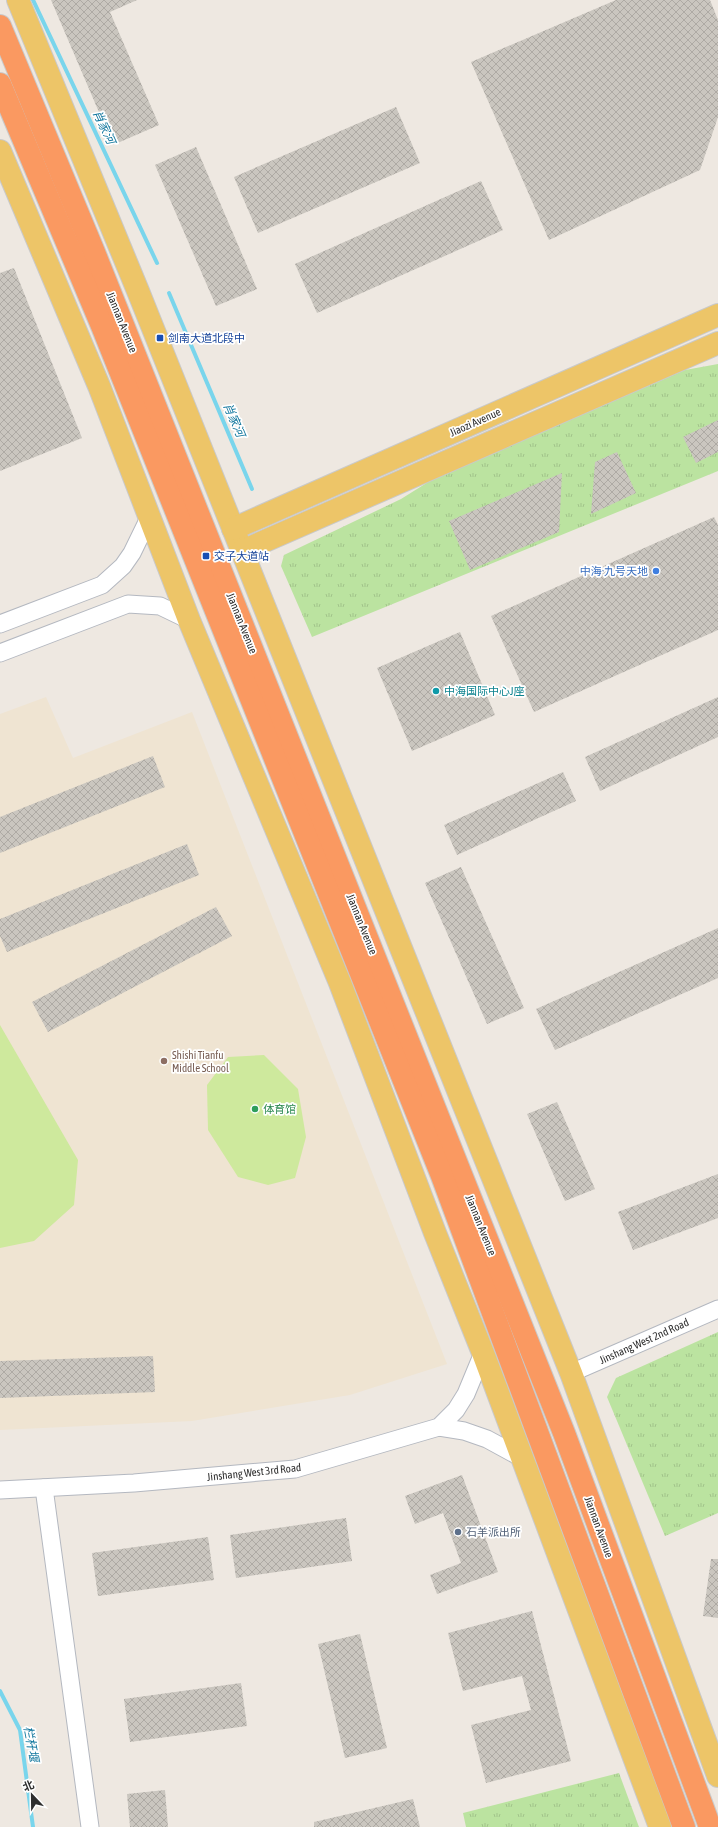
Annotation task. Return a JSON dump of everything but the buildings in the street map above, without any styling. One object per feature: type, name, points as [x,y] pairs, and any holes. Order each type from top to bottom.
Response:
[{"type":"highway","name":"Jiannan Avenue","points":[[0,26],[94,252],[564,1433],[710,1827]]},
{"type":"highway","name":"Jiannan Avenue","points":[[0,84],[102,326],[442,1176],[684,1827]]},
{"type":"main road","points":[[18,0],[138,291],[571,1373],[718,1776]]},
{"type":"main road","points":[[0,151],[99,386],[189,620],[340,983],[435,1233],[483,1353],[660,1827]]},
{"type":"main road","points":[[94,252],[138,291]]},
{"type":"main road","name":"Jiaozi Avenue","points":[[233,529],[718,315]]},
{"type":"main road","points":[[99,386],[102,326]]},
{"type":"main road","points":[[242,551],[718,343]]},
{"type":"main road","points":[[435,1233],[442,1176]]},
{"type":"main road","points":[[564,1433],[603,1461]]},
{"type":"street","points":[[0,624],[102,585],[123,566],[129,558],[150,516]]},
{"type":"street","points":[[0,653],[128,604],[160,606],[189,620]]},
{"type":"street","name":"Jinshang West 2nd Road","points":[[571,1373],[718,1309]]},
{"type":"street","name":"Jinshang West 3rd Road","points":[[0,1490],[134,1483],[295,1469],[439,1427],[460,1405],[483,1353]]},
{"type":"street","points":[[439,1427],[464,1431],[487,1439],[522,1458]]},
{"type":"street","points":[[44,1488],[90,1827]]},
{"type":"shaded area","name":"Shishi Tianfu Middle School","points":[[46,697],[73,758],[192,712],[447,1364],[350,1395],[192,1421],[0,1430],[0,714]]},
{"type":"green space","points":[[718,364],[718,471],[312,637],[281,566],[284,555],[401,499],[433,479],[685,370]]},
{"type":"green space","points":[[0,1025],[78,1160],[74,1205],[34,1241],[0,1248]]},
{"type":"green space","name":"体育馆","points":[[264,1055],[298,1089],[306,1137],[295,1178],[268,1185],[238,1177],[208,1130],[207,1085],[228,1057]]},
{"type":"green space","points":[[718,1332],[718,1513],[665,1536],[607,1397],[616,1378]]},
{"type":"green space","points":[[619,1773],[639,1827],[466,1827],[463,1813]]},
{"type":"waterway","name":"肖家河","points":[[33,0],[157,263]]},
{"type":"waterway","name":"肖家河","points":[[169,293],[252,489]]},
{"type":"waterway","name":"栏杆堰","points":[[0,1691],[20,1730],[33,1827]]},
{"type":"place","name":"剑南大道北段中","points":[[160,338]]},
{"type":"place","name":"交子大道站","points":[[206,556]]},
{"type":"place","name":"中海·九号天地","points":[[656,571]]},
{"type":"place","name":"中海国际中心J座","points":[[436,691]]},
{"type":"place","name":"Shishi Tianfu Middle School","points":[[164,1061]]},
{"type":"place","name":"体育馆","points":[[255,1109]]},
{"type":"place","name":"石羊派出所","points":[[458,1532]]}]
